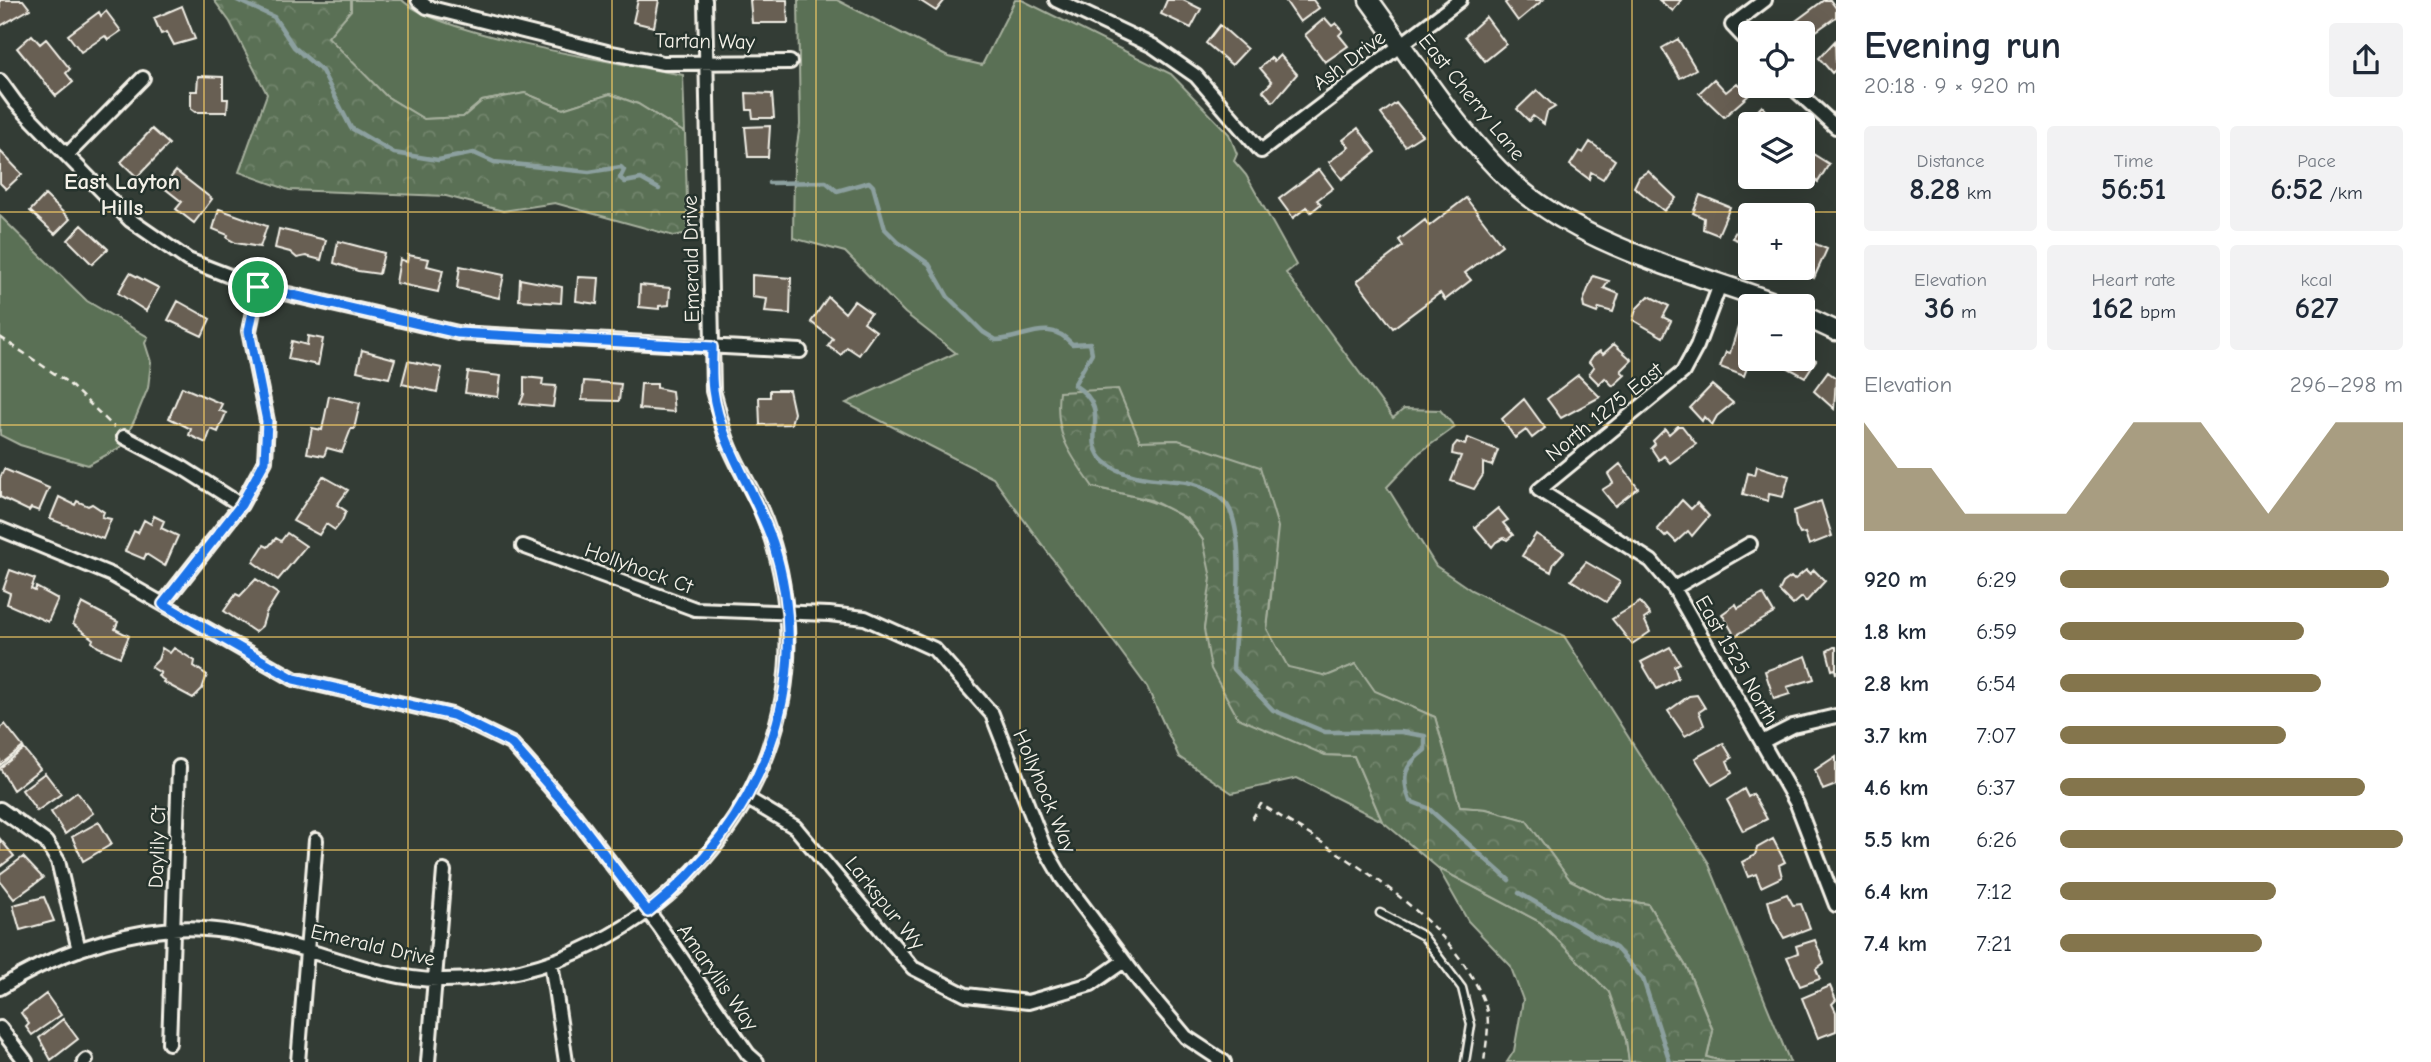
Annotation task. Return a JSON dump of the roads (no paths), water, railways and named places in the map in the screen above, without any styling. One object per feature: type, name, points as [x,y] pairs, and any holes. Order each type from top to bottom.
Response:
[{"type":"street","name":"Tartan Way","points":[[418,0],[427,7],[607,52],[663,63],[790,62]]},
{"type":"street","name":"Emerald Drive","points":[[0,988],[25,972],[79,950],[174,929],[249,936],[337,960],[436,980],[485,976],[551,962],[592,948],[648,912],[700,864],[748,799],[776,733],[787,652],[786,614],[774,546],[760,509],[727,442],[713,391],[705,0]]},
{"type":"street","name":"Ash Drive","points":[[1056,0],[1153,46],[1196,76],[1261,151],[1460,0]]},
{"type":"street","name":"East Cherry Lane","points":[[1368,0],[1475,144],[1499,171],[1532,198],[1568,223],[1614,244],[1752,294]]},
{"type":"street","points":[[1738,31],[1732,25],[1765,0]]},
{"type":"street","points":[[67,155],[143,78]]},
{"type":"street","points":[[0,81],[16,103],[130,220],[188,260],[258,287],[458,333],[800,351]]},
{"type":"street","points":[[1804,98],[1836,127]]},
{"type":"street","name":"North 1275 East","points":[[1539,490],[1683,372],[1697,346],[1721,282]]},
{"type":"street","points":[[163,604],[241,505],[265,461],[267,421],[249,331],[258,287]]},
{"type":"street","points":[[1815,321],[1836,331]]},
{"type":"street","points":[[124,437],[183,468],[241,505]]},
{"type":"street","name":"East 1525 North","points":[[1539,490],[1651,561],[1674,588],[1797,804],[1836,905]]},
{"type":"street","name":"Amaryllis Way","points":[[0,530],[112,575],[294,679],[453,715],[512,744],[571,811],[648,912],[748,1054],[757,1062]]},
{"type":"street","points":[[1674,588],[1750,544]]},
{"type":"street","name":"Hollyhock Ct","points":[[523,546],[695,609],[786,614]]},
{"type":"street","name":"Hollyhock Way","points":[[786,614],[829,614],[865,618],[934,649],[956,670],[992,715],[1044,847],[1062,878],[1124,961],[1186,1037],[1224,1062]]},
{"type":"street","points":[[1762,742],[1793,726],[1836,716]]},
{"type":"street","name":"Daylily Ct","points":[[169,1043],[179,767]]},
{"type":"street","name":"Larkspur Wy","points":[[748,799],[795,827],[913,968],[966,995],[1028,1003],[1091,984],[1124,961]]},
{"type":"street","points":[[0,808],[46,842],[58,861],[79,950]]},
{"type":"street","points":[[298,1062],[316,840]]},
{"type":"street","points":[[428,1062],[444,871]]},
{"type":"street","points":[[551,962],[566,1062]]},
{"type":"street","points":[[0,1028],[26,1062]]},
{"type":"lane","points":[[1380,913],[1423,936],[1462,989],[1471,1025],[1465,1062]]},
{"type":"waterway","points":[[237,0],[274,17],[294,47],[322,71],[351,128],[394,153],[438,160],[474,153],[494,162],[589,172],[621,167],[624,170],[620,178],[625,182],[641,179],[659,189]]},
{"type":"waterway","points":[[769,183],[826,182],[837,191],[869,182],[873,186],[885,229],[929,264],[948,297],[983,332],[996,340],[1045,331],[1063,336],[1072,344],[1090,343],[1092,353],[1074,385],[1093,405],[1095,444],[1105,462],[1133,475],[1198,485],[1217,496],[1230,510],[1235,525],[1239,565],[1233,668],[1273,710],[1325,732],[1401,732],[1425,736],[1425,750],[1406,772],[1410,801],[1428,808],[1509,880]]},
{"type":"waterway","points":[[1519,893],[1616,948],[1643,979],[1670,1062]]},
{"type":"district","name":"East Layton Hills","points":[[122,194]]}]
